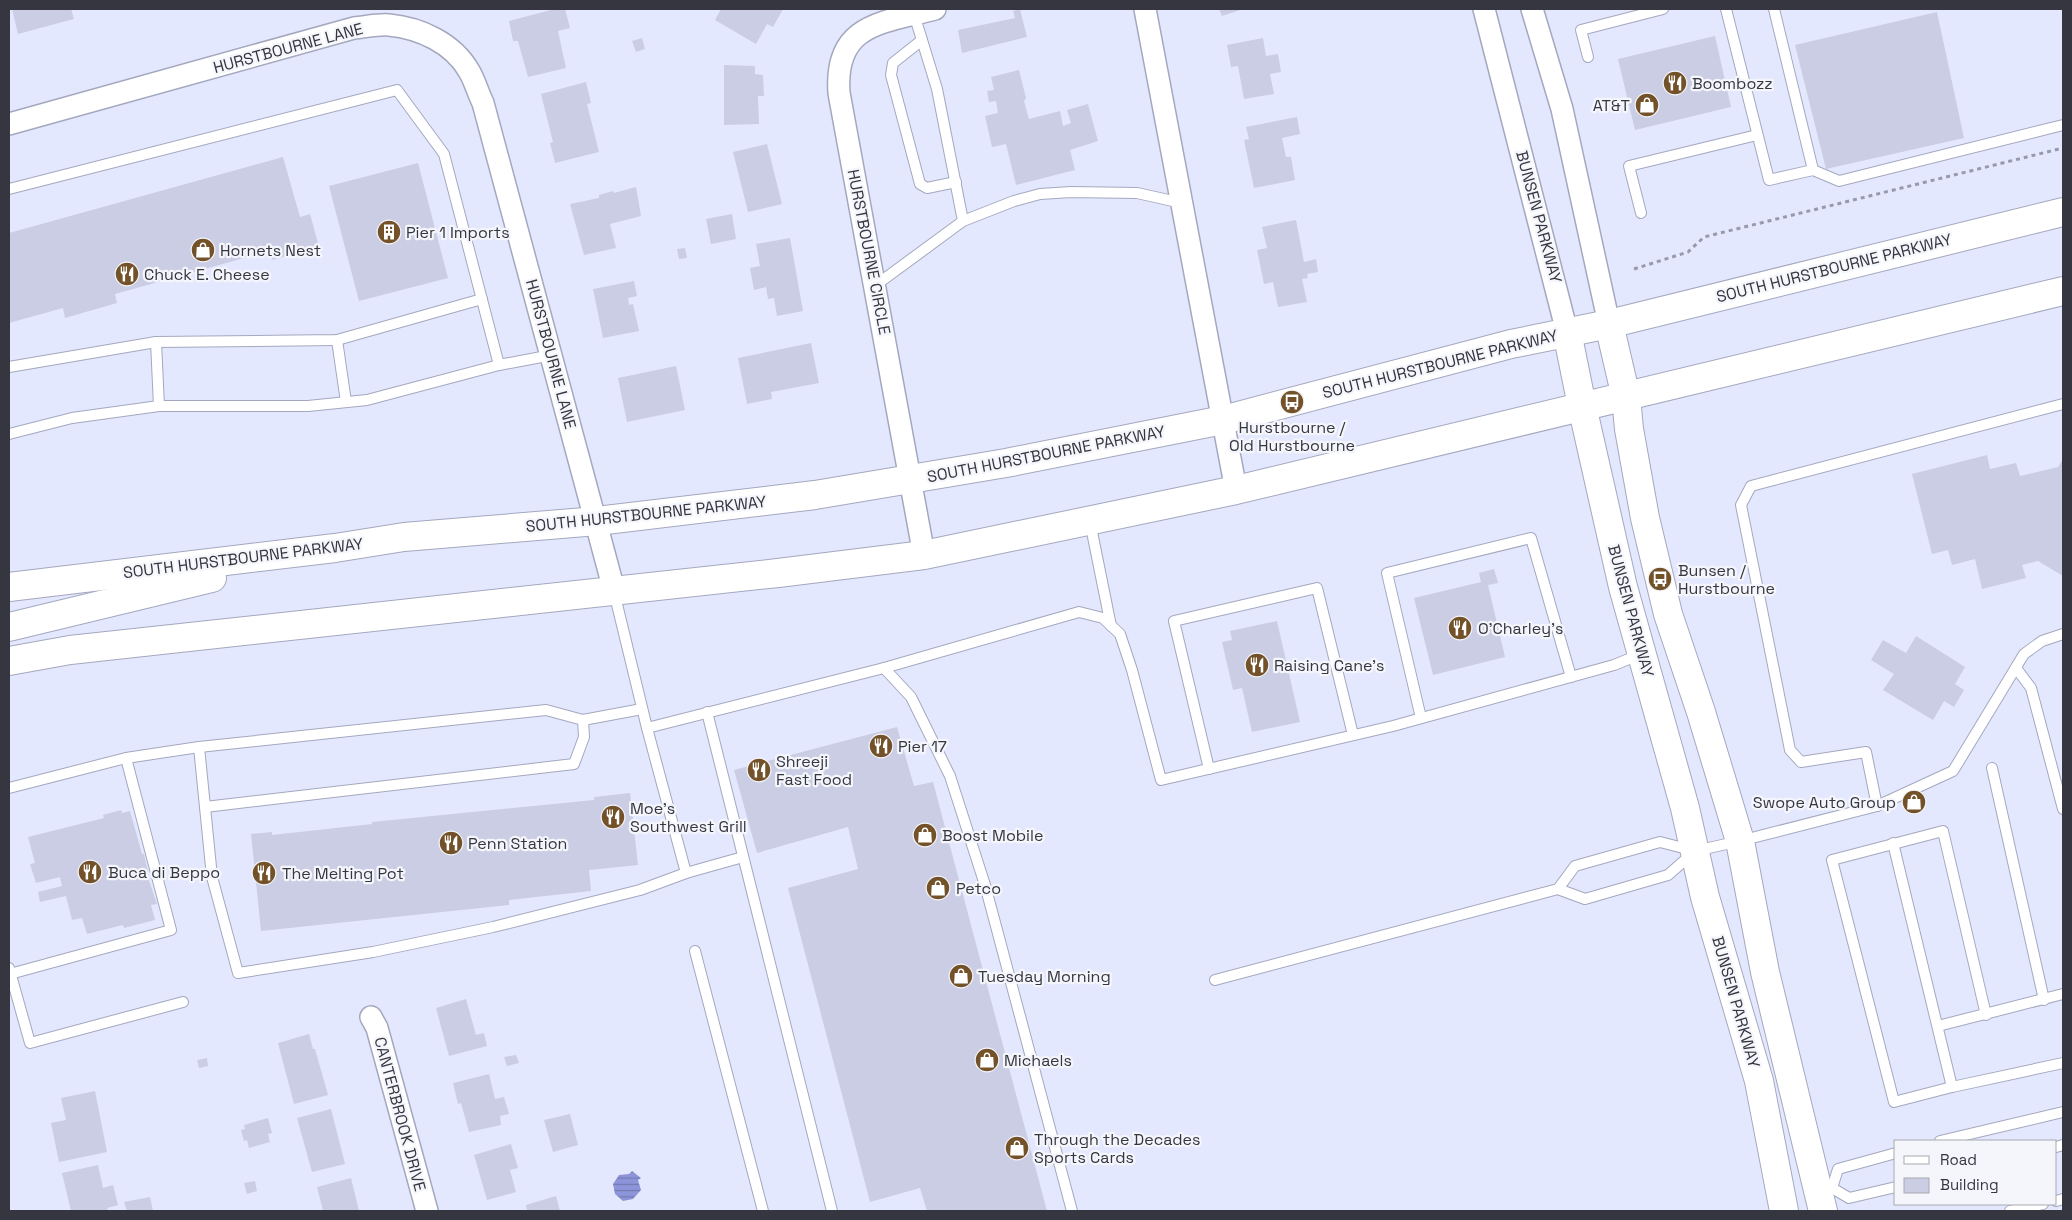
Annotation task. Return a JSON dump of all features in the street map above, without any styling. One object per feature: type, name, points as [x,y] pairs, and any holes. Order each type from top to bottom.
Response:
[{"type":"main road","name":"SOUTH HURSTBOURNE PARKWAY","points":[[9,587],[335,548],[404,537],[597,521],[815,495],[910,480],[1223,420],[1511,344],[1609,324],[2063,212]]},
{"type":"main road","points":[[9,661],[70,650],[778,573],[924,554],[1236,490],[2063,291]]},
{"type":"main road","name":"BUNSEN PARKWAY","points":[[1609,324],[1626,397],[1629,429],[1645,518],[1668,614],[1701,712],[1740,841],[1765,972],[1824,1197]]},
{"type":"main road","name":"BUNSEN PARKWAY","points":[[1567,332],[1621,578],[1685,808],[1705,898],[1760,1082],[1784,1211]]},
{"type":"main road","points":[[9,627],[335,548]]},
{"type":"street","name":"HURSTBOURNE CIRCLE","points":[[924,554],[876,285],[839,93],[838,74],[842,55],[854,38],[868,28],[934,9]]},
{"type":"street","points":[[1145,9],[1236,490]]},
{"type":"street","name":"BUNSEN PARKWAY","points":[[1484,9],[1567,332]]},
{"type":"street","name":"BUNSEN PARKWAY","points":[[1532,9],[1562,109],[1609,324]]},
{"type":"street","name":"HURSTBOURNE LANE","points":[[9,124],[354,28],[387,24],[413,29],[437,40],[454,54],[469,71],[483,103],[597,521],[614,590]]},
{"type":"street","name":"CANTERBROOK DRIVE","points":[[371,1017],[377,1028],[428,1211]]},
{"type":"lane","points":[[1588,56],[1581,30],[1663,9]]},
{"type":"lane","points":[[1726,9],[1769,180],[1813,170],[1839,181],[2063,125]]},
{"type":"lane","points":[[1774,9],[1813,170]]},
{"type":"lane","points":[[914,14],[937,89],[964,221]]},
{"type":"lane","points":[[922,40],[893,63],[891,75],[920,184],[927,188],[956,182]]},
{"type":"lane","points":[[9,189],[397,90],[444,154],[499,365]]},
{"type":"lane","points":[[1641,213],[1629,166],[1757,134]]},
{"type":"lane","points":[[876,285],[964,221],[1014,201],[1040,194],[1071,192],[1137,193],[1182,203]]},
{"type":"lane","points":[[9,367],[156,342],[336,340],[482,299]]},
{"type":"lane","points":[[336,340],[346,402]]},
{"type":"lane","points":[[156,342],[159,406]]},
{"type":"lane","points":[[9,434],[72,418],[159,406],[308,406],[367,400],[499,365],[552,355]]},
{"type":"lane","points":[[1878,806],[1866,752],[1801,762],[1790,750],[1741,505],[1751,486],[2063,404]]},
{"type":"lane","points":[[1089,521],[1111,626]]},
{"type":"lane","points":[[1422,718],[1387,573],[1531,538],[1571,677]]},
{"type":"lane","points":[[1209,769],[1174,621],[1317,588],[1353,735]]},
{"type":"lane","points":[[614,590],[646,728],[686,874]]},
{"type":"lane","points":[[646,728],[884,668],[1079,612],[1102,618],[1120,634],[1161,780],[1422,718],[1614,665],[1642,654]]},
{"type":"lane","points":[[1558,889],[1575,866],[1660,842],[1695,851],[1740,841],[1878,806],[1953,771],[2024,654],[2042,641],[2063,634]]},
{"type":"lane","points":[[884,668],[910,697],[950,776],[985,885],[1072,1211]]},
{"type":"lane","points":[[2016,668],[2031,688],[2063,809]]},
{"type":"lane","points":[[9,788],[126,758],[199,747],[546,710],[583,720],[642,709]]},
{"type":"lane","points":[[707,712],[832,1211]]},
{"type":"lane","points":[[205,807],[574,764],[584,737],[583,720]]},
{"type":"lane","points":[[199,747],[212,877],[238,972],[374,952],[493,928],[640,890],[743,857]]},
{"type":"lane","points":[[126,758],[171,930],[10,971],[30,1043],[183,1002]]},
{"type":"lane","points":[[1992,768],[2044,1000]]},
{"type":"lane","points":[[1986,1015],[1943,831],[1832,860],[1894,1102],[1952,1086],[2063,1063]]},
{"type":"lane","points":[[1893,843],[1952,1086]]},
{"type":"lane","points":[[1215,980],[1558,889],[1585,899],[1668,875],[1695,851]]},
{"type":"lane","points":[[695,952],[763,1211]]},
{"type":"lane","points":[[1938,1026],[2063,994]]},
{"type":"lane","points":[[1948,1140],[1971,1137],[2063,1112]]},
{"type":"lane","points":[[1894,1154],[1838,1169],[1824,1197],[1849,1198],[1894,1187]]},
{"type":"lane","points":[[2010,1211],[2038,1205]]},
{"type":"path","points":[[1634,269],[1688,252],[1704,237],[2063,148]]},
{"type":"water","points":[[632,1171],[641,1178],[638,1180],[641,1190],[633,1199],[623,1201],[615,1194],[613,1184],[619,1175],[629,1174]]},
{"type":"building","points":[[12,9],[71,9],[74,19],[18,34]]},
{"type":"building","points":[[555,9],[565,9],[570,28],[558,31],[566,68],[528,77],[518,41],[513,41],[509,21]]},
{"type":"building","points":[[721,9],[783,9],[773,27],[767,24],[756,44],[715,20]]},
{"type":"building","points":[[1020,9],[1027,37],[962,53],[958,30],[1015,18],[1013,11]]},
{"type":"building","points":[[1219,9],[1243,9],[1222,16]]},
{"type":"building","points":[[1937,12],[1964,138],[1826,169],[1795,45]]},
{"type":"building","name":"Boombozz","points":[[1715,36],[1731,107],[1635,130],[1618,59]]},
{"type":"building","points":[[642,38],[645,49],[636,52],[632,41]]},
{"type":"building","points":[[1263,38],[1266,56],[1278,54],[1281,72],[1270,74],[1274,94],[1244,99],[1238,66],[1231,67],[1227,45]]},
{"type":"building","points":[[724,65],[755,66],[755,74],[763,75],[764,96],[758,96],[759,124],[724,125]]},
{"type":"building","points":[[1019,70],[1029,119],[1060,111],[1063,126],[1071,123],[1067,110],[1088,104],[1098,141],[1070,150],[1075,170],[1016,185],[1006,144],[992,147],[985,116],[998,113],[996,101],[989,102],[987,91],[994,90],[991,77]]},
{"type":"building","points":[[586,82],[591,103],[587,104],[599,152],[555,163],[550,143],[553,142],[541,94]]},
{"type":"building","points":[[1297,117],[1300,134],[1282,138],[1286,157],[1291,157],[1295,180],[1254,188],[1244,140],[1249,139],[1246,127]]},
{"type":"building","points":[[767,144],[782,204],[748,212],[733,152]]},
{"type":"building","points":[[283,157],[300,217],[310,214],[319,247],[272,260],[269,251],[115,294],[117,303],[65,318],[63,308],[9,323],[9,233]]},
{"type":"building","name":"Pier 1 Imports","points":[[418,163],[448,278],[359,301],[329,186]]},
{"type":"building","points":[[636,187],[641,216],[610,224],[616,248],[584,255],[570,204],[599,198],[599,195],[613,191],[614,193]]},
{"type":"building","points":[[732,214],[736,239],[711,244],[706,219]]},
{"type":"building","points":[[1296,220],[1304,262],[1316,259],[1318,272],[1307,274],[1308,278],[1302,279],[1307,302],[1278,307],[1273,282],[1264,284],[1257,250],[1267,248],[1262,227]]},
{"type":"building","points":[[790,238],[803,311],[777,316],[774,298],[768,299],[766,287],[754,290],[750,268],[760,266],[756,244]]},
{"type":"building","points":[[685,248],[687,258],[679,259],[677,249]]},
{"type":"building","points":[[634,281],[637,296],[628,298],[629,305],[633,304],[639,331],[603,338],[593,289]]},
{"type":"building","points":[[811,343],[819,383],[771,392],[772,399],[747,404],[738,358]]},
{"type":"building","points":[[676,366],[685,410],[627,422],[618,378]]},
{"type":"building","points":[[1987,455],[1990,469],[2016,463],[2020,476],[2058,467],[2063,459],[2063,576],[2038,561],[2022,565],[2026,578],[1982,589],[1975,559],[1952,565],[1948,550],[1932,554],[1912,474]]},
{"type":"building","name":"O'Charley's","points":[[1494,569],[1498,583],[1488,585],[1505,657],[1433,675],[1414,598],[1481,582],[1479,573]]},
{"type":"building","name":"Raising Cane's","points":[[1277,621],[1300,722],[1252,732],[1242,688],[1233,690],[1222,642],[1232,640],[1230,631]]},
{"type":"building","points":[[1916,636],[1965,667],[1955,684],[1964,690],[1954,707],[1944,701],[1933,720],[1883,690],[1894,674],[1871,660],[1883,640],[1906,653]]},
{"type":"building","points":[[897,727],[914,786],[933,782],[1047,1211],[927,1211],[920,1188],[870,1202],[788,888],[858,869],[848,827],[757,853],[734,770]]},
{"type":"building","points":[[630,793],[638,865],[589,870],[591,891],[509,900],[509,905],[261,931],[251,834],[272,832],[272,835],[372,824],[372,822],[594,800],[594,797]]},
{"type":"building","name":"Buca di Beppo","points":[[121,810],[122,813],[130,811],[142,854],[144,854],[148,872],[146,872],[157,904],[151,905],[155,920],[124,928],[123,925],[87,934],[82,918],[72,920],[66,896],[40,902],[38,892],[62,886],[60,877],[36,883],[30,864],[35,863],[28,837],[104,818],[103,815]]},
{"type":"building","points":[[466,999],[476,1035],[484,1033],[487,1046],[449,1056],[436,1008]]},
{"type":"building","points":[[309,1034],[328,1095],[294,1104],[278,1043]]},
{"type":"building","points":[[516,1055],[519,1063],[507,1066],[504,1057]]},
{"type":"building","points":[[207,1058],[208,1066],[199,1068],[197,1060]]},
{"type":"building","points":[[489,1074],[495,1099],[504,1097],[509,1114],[500,1116],[501,1125],[469,1132],[461,1103],[458,1104],[453,1083]]},
{"type":"building","points":[[95,1091],[107,1152],[59,1162],[51,1123],[66,1120],[61,1098]]},
{"type":"building","points":[[331,1109],[345,1164],[312,1172],[297,1118]]},
{"type":"building","points":[[570,1114],[578,1145],[553,1152],[544,1120]]},
{"type":"building","points":[[268,1118],[272,1133],[268,1134],[270,1142],[249,1148],[247,1140],[244,1141],[241,1130],[245,1129],[244,1125]]},
{"type":"building","points":[[511,1144],[518,1168],[510,1170],[516,1192],[487,1200],[474,1155]]},
{"type":"building","points":[[98,1165],[103,1188],[113,1185],[118,1205],[103,1211],[71,1211],[62,1173]]},
{"type":"building","points":[[351,1178],[359,1211],[323,1211],[317,1187]]},
{"type":"building","points":[[255,1181],[257,1191],[247,1194],[244,1183]]},
{"type":"building","points":[[556,1196],[560,1211],[527,1211],[526,1205]]},
{"type":"building","points":[[150,1197],[153,1211],[127,1211],[124,1202]]},
{"type":"place","name":"Boombozz","points":[[1675,83]]},
{"type":"place","name":"AT&T","points":[[1647,105]]},
{"type":"place","name":"Pier 1 Imports","points":[[389,232]]},
{"type":"place","name":"Hornets Nest","points":[[203,250]]},
{"type":"place","name":"Chuck E. Cheese","points":[[127,274]]},
{"type":"place","name":"Hurstbourne / Old Hurstbourne","points":[[1292,402]]},
{"type":"place","name":"Bunsen / Hurstbourne","points":[[1660,579]]},
{"type":"place","name":"O'Charley's","points":[[1460,628]]},
{"type":"place","name":"Raising Cane's","points":[[1257,665]]},
{"type":"place","name":"Pier 17","points":[[881,746]]},
{"type":"place","name":"Shreeji Fast Food","points":[[759,770]]},
{"type":"place","name":"Swope Auto Group","points":[[1914,802]]},
{"type":"place","name":"Moe's Southwest Grill","points":[[613,817]]},
{"type":"place","name":"Boost Mobile","points":[[925,835]]},
{"type":"place","name":"Penn Station","points":[[451,843]]},
{"type":"place","name":"Buca di Beppo","points":[[90,872]]},
{"type":"place","name":"The Melting Pot","points":[[264,873]]},
{"type":"place","name":"Petco","points":[[938,888]]},
{"type":"place","name":"Tuesday Morning","points":[[961,976]]},
{"type":"place","name":"Michaels","points":[[987,1060]]},
{"type":"place","name":"Through the Decades Sports Cards","points":[[1017,1148]]}]
